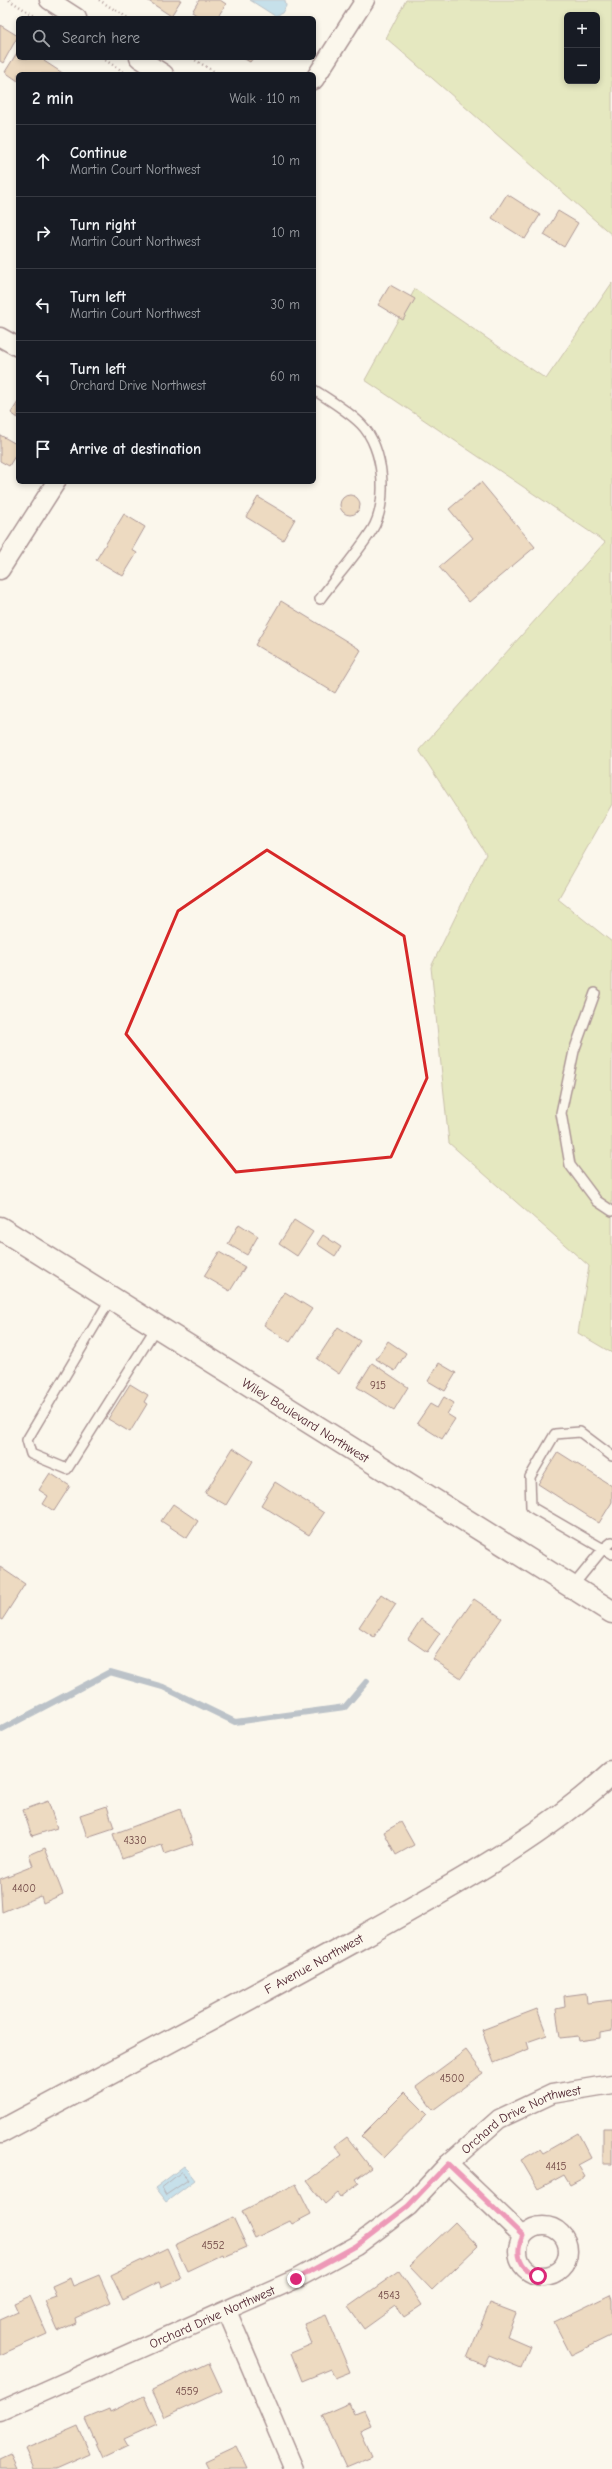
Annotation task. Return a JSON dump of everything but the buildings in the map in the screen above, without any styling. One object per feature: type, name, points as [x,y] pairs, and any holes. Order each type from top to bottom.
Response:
[{"type":"street","points":[[49,0],[74,16]]},
{"type":"street","points":[[316,77],[365,0]]},
{"type":"street","points":[[142,60],[161,72]]},
{"type":"street","points":[[0,337],[16,346]]},
{"type":"street","points":[[0,570],[55,484]]},
{"type":"street","name":"Wiley Boulevard Northwest","points":[[0,1228],[612,1612]]},
{"type":"street","name":"F Avenue Northwest","points":[[0,2132],[257,1995],[449,1887],[524,1840],[597,1786],[612,1772]]},
{"type":"street","name":"Orchard Drive Northwest","points":[[0,2411],[228,2311],[296,2279],[356,2246],[408,2206],[448,2164],[498,2119],[552,2094],[612,2084]]},
{"type":"street","points":[[448,2164],[523,2236]]},
{"type":"street","points":[[228,2311],[294,2469]]},
{"type":"lane","points":[[316,391],[362,424],[374,444],[380,469],[384,497],[373,529],[320,599]]},
{"type":"lane","points":[[595,993],[574,1051],[561,1114],[570,1165],[597,1201],[612,1211]]},
{"type":"lane","points":[[111,1298],[27,1440],[31,1454],[67,1469],[157,1326]]},
{"type":"lane","points":[[612,1456],[580,1432],[555,1434],[530,1477],[531,1507],[612,1554]]},
{"type":"lane","points":[[572,1587],[603,1548],[612,1542]]},
{"type":"path","points":[[9,0],[35,16]]},
{"type":"path","points":[[99,0],[125,16]]},
{"type":"path","points":[[105,60],[125,72]]},
{"type":"path","points":[[195,60],[215,72]]},
{"type":"highlighted area","points":[[267,850],[404,936],[427,1078],[391,1157],[236,1172],[126,1034],[178,911]]},
{"type":"green space","points":[[406,0],[612,0],[612,235],[386,38]]},
{"type":"green space","points":[[612,283],[612,804],[558,899],[612,942],[612,1353],[578,1333],[589,1266],[449,1143],[431,967],[486,854],[419,750],[605,542],[365,380],[415,289],[546,379]]},
{"type":"water","points":[[250,0],[285,0],[286,6],[282,13],[275,16]]},
{"type":"water","points":[[184,2166],[195,2180],[166,2202],[155,2188]]},
{"type":"waterway","points":[[0,1730],[110,1672],[163,1687],[235,1722],[345,1707],[367,1681]]},
{"type":"route","points":[[296,2279],[356,2246],[408,2206],[448,2164],[523,2236],[519,2243],[518,2252],[520,2260],[530,2273],[538,2276]]}]
